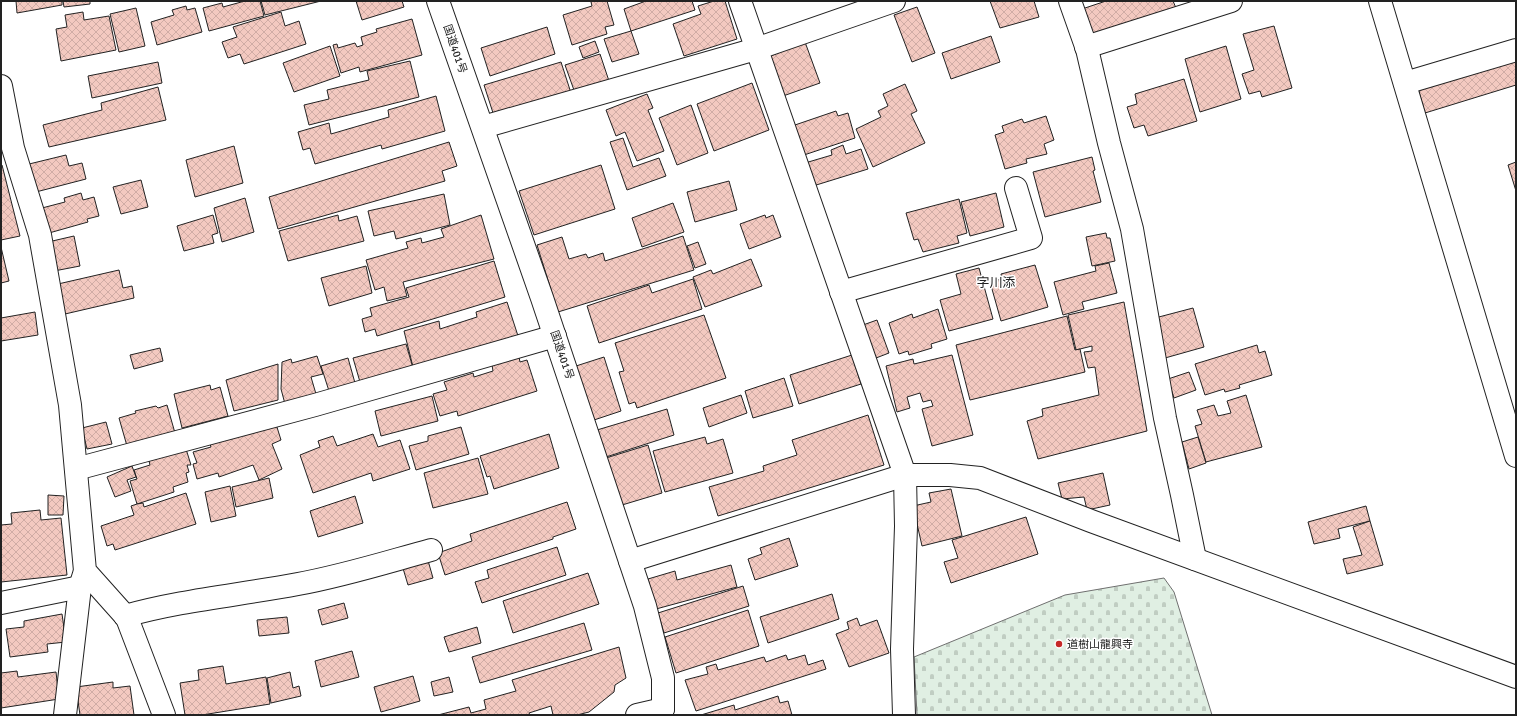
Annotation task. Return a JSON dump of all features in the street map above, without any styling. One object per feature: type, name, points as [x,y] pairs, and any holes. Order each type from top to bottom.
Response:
[{"type":"main road","name":"国道401号","points":[[438,1],[555,336],[645,606],[663,678],[662,712]]},
{"type":"main road","points":[[740,1],[904,476],[906,526],[902,649],[904,715]]},
{"type":"main road","points":[[483,127],[756,48],[894,1]]},
{"type":"main road","points":[[1070,1],[1086,46],[1109,143],[1132,229],[1165,418],[1195,559]]},
{"type":"main road","points":[[1086,46],[1231,1]]},
{"type":"main road","points":[[1380,1],[1516,456]]},
{"type":"main road","points":[[1405,83],[1516,50]]},
{"type":"main road","points":[[1,86],[7,150],[40,236],[70,406],[76,469],[83,579],[65,715]]},
{"type":"main road","points":[[841,292],[1031,238],[1016,188]]},
{"type":"main road","points":[[76,469],[315,405],[555,336]]},
{"type":"main road","points":[[630,561],[904,476],[950,475],[980,478],[1091,521],[1516,677]]},
{"type":"main road","points":[[125,616],[199,599],[300,584],[368,568],[431,550]]},
{"type":"main road","points":[[1,603],[83,579]]},
{"type":"main road","points":[[83,579],[125,616],[164,715]]},
{"type":"main road","points":[[637,715],[662,712]]},
{"type":"green space","name":"道樹山龍興寺","points":[[1164,578],[1174,592],[1212,715],[917,715],[914,657],[1065,595]]},
{"type":"building","points":[[16,1],[62,1],[62,5],[17,13]]},
{"type":"building","points":[[63,1],[90,1],[90,4],[64,7]]},
{"type":"building","points":[[245,1],[260,1],[264,16],[209,31],[203,8],[222,3],[223,7]]},
{"type":"building","points":[[261,1],[321,1],[265,15]]},
{"type":"building","points":[[356,1],[402,1],[404,7],[362,20]]},
{"type":"building","points":[[593,1],[607,1],[614,25],[605,27],[607,34],[572,45],[563,15],[592,6],[591,2]]},
{"type":"building","points":[[646,1],[692,1],[695,10],[631,31],[624,9]]},
{"type":"building","points":[[714,1],[725,1],[737,39],[684,56],[673,24],[701,14],[698,6]]},
{"type":"building","points":[[990,1],[1034,1],[1039,17],[1000,28]]},
{"type":"building","points":[[1106,1],[1173,1],[1176,8],[1091,36],[1082,9]]},
{"type":"building","points":[[186,6],[187,10],[195,8],[202,32],[157,45],[151,22],[174,15],[172,10]]},
{"type":"building","points":[[917,7],[935,53],[912,62],[894,15]]},
{"type":"building","points":[[136,8],[145,46],[119,52],[110,14]]},
{"type":"building","points":[[83,12],[84,20],[109,16],[116,50],[61,61],[56,29],[67,27],[65,15]]},
{"type":"building","points":[[281,12],[285,26],[299,21],[306,44],[244,64],[240,54],[228,58],[222,42],[237,37],[233,27]]},
{"type":"building","points":[[412,19],[422,55],[360,72],[359,67],[341,73],[333,45],[337,44],[338,48],[355,43],[357,47],[363,45],[361,37],[377,32],[376,29]]},
{"type":"building","points":[[1274,26],[1292,88],[1262,97],[1260,91],[1249,94],[1242,74],[1254,70],[1243,34]]},
{"type":"building","points":[[547,27],[555,54],[490,76],[481,48]]},
{"type":"building","points":[[631,31],[639,54],[612,62],[604,39]]},
{"type":"building","points":[[991,36],[1000,62],[951,79],[942,53]]},
{"type":"building","points":[[595,41],[599,52],[583,58],[579,47]]},
{"type":"building","points":[[805,42],[820,83],[783,96],[768,57]]},
{"type":"building","points":[[330,46],[340,76],[294,92],[283,63]]},
{"type":"building","points":[[1226,46],[1241,99],[1200,112],[1185,59]]},
{"type":"building","points":[[600,54],[609,81],[575,93],[565,65]]},
{"type":"building","points":[[1516,55],[1516,85],[1425,113],[1417,85]]},
{"type":"building","points":[[410,61],[419,97],[309,125],[304,105],[329,99],[327,90],[369,80],[367,71]]},
{"type":"building","points":[[158,62],[162,83],[92,98],[88,76]]},
{"type":"building","points":[[561,62],[571,93],[494,116],[484,85]]},
{"type":"building","points":[[1184,79],[1197,121],[1148,136],[1144,125],[1134,128],[1127,107],[1137,104],[1135,94]]},
{"type":"building","points":[[752,83],[769,130],[714,151],[697,104]]},
{"type":"building","points":[[905,84],[917,111],[911,114],[925,143],[873,167],[856,129],[881,117],[878,111],[888,106],[883,94]]},
{"type":"building","points":[[158,87],[166,120],[49,147],[43,125],[102,110],[101,103]]},
{"type":"building","points":[[647,94],[653,108],[648,110],[664,151],[637,161],[625,132],[616,136],[606,110]]},
{"type":"building","points":[[436,96],[445,131],[382,149],[381,145],[315,164],[310,148],[303,150],[298,132],[329,123],[331,134],[389,117],[388,110]]},
{"type":"building","points":[[691,105],[708,153],[677,165],[659,118]]},
{"type":"building","points":[[836,111],[838,116],[848,113],[855,138],[804,155],[792,126]]},
{"type":"building","points":[[1046,116],[1054,140],[1044,144],[1047,154],[1026,159],[1027,163],[1005,169],[995,135],[1004,132],[1002,126],[1022,119],[1024,123]]},
{"type":"building","points":[[623,138],[633,167],[659,158],[666,176],[627,190],[610,142]]},
{"type":"building","points":[[449,142],[457,166],[442,171],[445,181],[278,229],[269,197]]},
{"type":"building","points":[[843,145],[846,154],[861,149],[868,169],[813,186],[805,163],[832,155],[831,150]]},
{"type":"building","points":[[234,146],[243,183],[195,197],[186,160]]},
{"type":"building","points":[[66,155],[69,166],[82,163],[86,179],[32,193],[25,165]]},
{"type":"building","points":[[1092,157],[1095,170],[1093,171],[1101,202],[1045,217],[1033,172]]},
{"type":"building","points":[[1516,162],[1516,191],[1508,165]]},
{"type":"building","points":[[1,165],[20,236],[1,240]]},
{"type":"building","points":[[601,165],[615,209],[534,235],[519,191]]},
{"type":"building","points":[[141,180],[148,207],[121,214],[113,187]]},
{"type":"building","points":[[729,181],[737,210],[695,222],[687,192]]},
{"type":"building","points":[[81,193],[83,200],[94,197],[99,216],[87,219],[88,222],[49,233],[42,208],[65,202],[64,198]]},
{"type":"building","points":[[996,193],[1004,227],[970,236],[961,202]]},
{"type":"building","points":[[444,194],[450,225],[396,239],[394,231],[374,236],[368,211]]},
{"type":"building","points":[[245,198],[254,232],[222,242],[214,208]]},
{"type":"building","points":[[959,199],[967,233],[957,236],[959,243],[923,252],[918,239],[914,240],[906,213]]},
{"type":"building","points":[[673,203],[684,232],[642,247],[632,218]]},
{"type":"building","points":[[213,215],[218,233],[212,235],[214,243],[184,251],[177,226]]},
{"type":"building","points":[[338,215],[339,221],[357,216],[364,241],[288,261],[279,231]]},
{"type":"building","points":[[481,215],[494,259],[403,282],[407,296],[387,301],[384,287],[375,290],[366,260],[408,248],[406,242],[421,238],[422,243],[444,237],[441,229]]},
{"type":"building","points":[[765,215],[766,218],[773,215],[781,237],[749,249],[740,224]]},
{"type":"building","points":[[1106,233],[1107,238],[1110,238],[1115,261],[1092,266],[1086,237]]},
{"type":"building","points":[[74,236],[80,266],[54,271],[48,242]]},
{"type":"building","points":[[683,236],[694,270],[558,312],[537,245],[562,237],[569,259],[586,254],[588,258],[603,253],[605,261]]},
{"type":"building","points":[[698,242],[706,264],[695,268],[687,246]]},
{"type":"building","points":[[1,247],[9,281],[1,283]]},
{"type":"building","points":[[751,259],[762,286],[705,307],[693,277],[711,270],[713,274]]},
{"type":"building","points":[[494,261],[505,297],[377,336],[375,329],[365,332],[362,319],[372,316],[370,308],[409,297],[406,288]]},
{"type":"building","points":[[1109,263],[1117,293],[1082,302],[1084,309],[1063,315],[1054,282],[1096,271],[1095,266]]},
{"type":"building","points":[[1035,265],[1048,307],[1001,321],[990,282],[1002,279],[1001,274]]},
{"type":"building","points":[[366,266],[372,293],[329,306],[321,278]]},
{"type":"building","points":[[979,268],[993,319],[949,331],[940,300],[961,294],[956,274]]},
{"type":"building","points":[[119,270],[123,288],[132,286],[134,298],[65,314],[58,284]]},
{"type":"building","points":[[693,279],[702,309],[599,343],[587,306],[649,285],[652,293]]},
{"type":"building","points":[[507,302],[519,339],[413,367],[404,331],[439,321],[440,329],[477,317],[476,312]]},
{"type":"building","points":[[1124,302],[1147,431],[1038,459],[1027,421],[1043,416],[1042,409],[1099,395],[1095,367],[1088,368],[1084,352],[1092,351],[1092,346],[1076,350],[1068,315]]},
{"type":"building","points":[[1193,308],[1204,347],[1165,358],[1155,318]]},
{"type":"building","points":[[938,309],[947,339],[931,344],[932,348],[909,355],[908,351],[899,354],[889,323],[912,314],[913,318]]},
{"type":"building","points":[[35,312],[38,335],[1,341],[1,318]]},
{"type":"building","points":[[704,315],[726,378],[637,408],[635,402],[629,404],[619,372],[624,371],[615,343]]},
{"type":"building","points":[[1067,316],[1075,350],[1080,349],[1085,372],[970,400],[956,345]]},
{"type":"building","points":[[877,320],[889,353],[876,358],[863,325]]},
{"type":"building","points":[[406,344],[413,368],[360,382],[353,358]]},
{"type":"building","points":[[1257,345],[1259,353],[1265,351],[1272,375],[1239,385],[1240,388],[1225,392],[1224,389],[1205,395],[1195,364]]},
{"type":"building","points":[[160,348],[163,361],[134,369],[130,355]]},
{"type":"building","points":[[852,355],[861,384],[799,404],[790,375]]},
{"type":"building","points":[[952,355],[973,435],[932,446],[922,409],[933,406],[931,400],[923,402],[920,393],[907,397],[910,408],[897,412],[886,366],[913,359],[914,364]]},
{"type":"building","points":[[317,356],[323,374],[311,377],[316,394],[285,404],[281,389],[282,362],[291,359],[292,363]]},
{"type":"building","points":[[519,357],[520,362],[527,360],[537,391],[458,416],[457,411],[440,416],[433,394],[447,390],[444,382],[473,373],[474,377],[493,371],[492,365]]},
{"type":"building","points":[[604,357],[621,411],[594,420],[576,366]]},
{"type":"building","points":[[348,358],[355,383],[329,391],[321,366]]},
{"type":"building","points":[[278,364],[278,400],[234,411],[226,380]]},
{"type":"building","points":[[1189,372],[1196,390],[1174,398],[1168,379]]},
{"type":"building","points":[[784,378],[793,406],[753,418],[745,391]]},
{"type":"building","points":[[210,385],[211,390],[220,387],[228,416],[182,428],[174,394]]},
{"type":"building","points":[[741,395],[747,413],[709,427],[703,408]]},
{"type":"building","points":[[1246,395],[1262,447],[1206,462],[1195,426],[1202,424],[1197,410],[1214,405],[1218,416],[1231,413],[1227,401]]},
{"type":"building","points":[[432,396],[438,421],[381,436],[375,411]]},
{"type":"building","points":[[167,405],[175,433],[127,446],[119,418],[136,413],[135,411],[156,406],[158,408]]},
{"type":"building","points":[[667,409],[674,435],[606,457],[597,430]]},
{"type":"building","points":[[868,415],[884,465],[718,516],[709,487],[764,471],[763,466],[797,455],[792,440]]},
{"type":"building","points":[[106,422],[112,444],[87,449],[82,428]]},
{"type":"building","points":[[276,424],[281,440],[272,444],[282,469],[259,480],[253,465],[219,477],[218,473],[197,479],[193,464],[197,463],[193,452],[211,447],[210,444]]},
{"type":"building","points":[[461,427],[469,454],[416,470],[409,446],[428,441],[428,436]]},
{"type":"building","points":[[373,434],[378,447],[400,440],[410,469],[373,481],[371,473],[313,493],[300,455],[320,447],[318,441],[333,436],[337,446]]},
{"type":"building","points":[[549,434],[559,468],[494,489],[490,476],[487,477],[480,456]]},
{"type":"building","points":[[705,437],[707,444],[723,439],[733,473],[665,492],[653,451]]},
{"type":"building","points":[[1198,437],[1206,463],[1189,469],[1182,442]]},
{"type":"building","points":[[648,445],[662,493],[622,505],[606,458]]},
{"type":"building","points":[[186,449],[191,465],[187,465],[189,472],[186,473],[188,482],[173,487],[174,492],[137,504],[130,481],[137,479],[134,470],[150,465],[149,461]]},
{"type":"building","points":[[478,458],[488,494],[433,508],[424,473]]},
{"type":"building","points":[[132,466],[136,477],[127,480],[131,491],[115,497],[107,477]]},
{"type":"building","points":[[1103,473],[1110,505],[1087,510],[1084,497],[1062,499],[1058,483]]},
{"type":"building","points":[[269,478],[273,498],[236,507],[232,487]]},
{"type":"building","points":[[230,486],[236,516],[211,522],[205,492]]},
{"type":"building","points":[[951,489],[962,536],[922,546],[913,506],[931,502],[929,493]]},
{"type":"building","points":[[186,493],[196,524],[115,550],[113,544],[107,546],[101,526],[134,515],[131,506],[143,503],[144,507]]},
{"type":"building","points":[[48,495],[64,496],[63,515],[48,515]]},
{"type":"building","points":[[355,496],[363,523],[318,537],[310,511]]},
{"type":"building","points":[[567,502],[576,529],[553,537],[553,539],[445,575],[438,553],[472,541],[470,534]]},
{"type":"building","points":[[1366,506],[1370,521],[1338,529],[1340,538],[1314,544],[1308,522]]},
{"type":"building","points":[[40,510],[41,520],[61,518],[67,575],[1,582],[1,525],[12,524],[11,513]]},
{"type":"building","points":[[1026,517],[1038,554],[951,583],[944,562],[958,558],[952,540]]},
{"type":"building","points":[[1370,521],[1383,565],[1347,574],[1343,559],[1362,555],[1353,527]]},
{"type":"building","points":[[789,538],[798,566],[755,580],[748,559],[762,554],[760,548]]},
{"type":"building","points":[[557,547],[566,575],[482,603],[475,582],[489,578],[487,570]]},
{"type":"building","points":[[427,557],[433,578],[408,585],[402,565]]},
{"type":"building","points":[[731,565],[737,587],[656,609],[648,579],[675,571],[677,580]]},
{"type":"building","points":[[588,573],[599,604],[513,633],[503,601]]},
{"type":"building","points":[[743,586],[749,606],[664,633],[658,613]]},
{"type":"building","points":[[832,594],[839,619],[768,643],[760,617]]},
{"type":"building","points":[[344,603],[348,618],[322,625],[318,610]]},
{"type":"building","points":[[748,610],[759,646],[676,673],[665,637]]},
{"type":"building","points":[[62,614],[66,642],[47,644],[48,652],[10,657],[6,629],[24,627],[24,621]]},
{"type":"building","points":[[287,617],[289,633],[259,636],[257,620]]},
{"type":"building","points":[[857,618],[860,626],[877,620],[889,653],[849,667],[836,634],[849,629],[847,622]]},
{"type":"building","points":[[584,623],[592,650],[480,683],[472,657]]},
{"type":"building","points":[[477,627],[481,643],[449,652],[444,637]]},
{"type":"building","points":[[619,647],[626,678],[615,685],[614,692],[589,712],[577,715],[553,715],[551,706],[529,713],[530,715],[438,715],[469,707],[471,713],[486,709],[484,700],[516,691],[512,680]]},
{"type":"building","points":[[352,651],[359,677],[321,687],[315,661]]},
{"type":"building","points":[[786,655],[788,660],[805,655],[808,665],[823,660],[826,669],[696,711],[685,680],[708,674],[706,667],[716,664],[718,670],[764,657],[766,662]]},
{"type":"building","points":[[223,666],[226,684],[266,677],[270,704],[202,715],[185,715],[180,683],[199,680],[198,670]]},
{"type":"building","points":[[17,671],[18,677],[56,672],[59,699],[1,708],[1,673]]},
{"type":"building","points":[[290,672],[293,688],[299,686],[301,696],[271,703],[267,678]]},
{"type":"building","points":[[413,676],[420,701],[381,712],[374,687]]},
{"type":"building","points":[[449,677],[453,692],[434,696],[431,682]]},
{"type":"building","points":[[113,682],[113,688],[130,686],[134,715],[80,715],[76,687]]},
{"type":"building","points":[[778,696],[780,703],[788,701],[792,715],[701,715],[734,705],[735,710]]},
{"type":"place","name":"道樹山龍興寺","points":[[1059,644]]},
{"type":"district","name":"字川添","points":[[996,283]]}]
